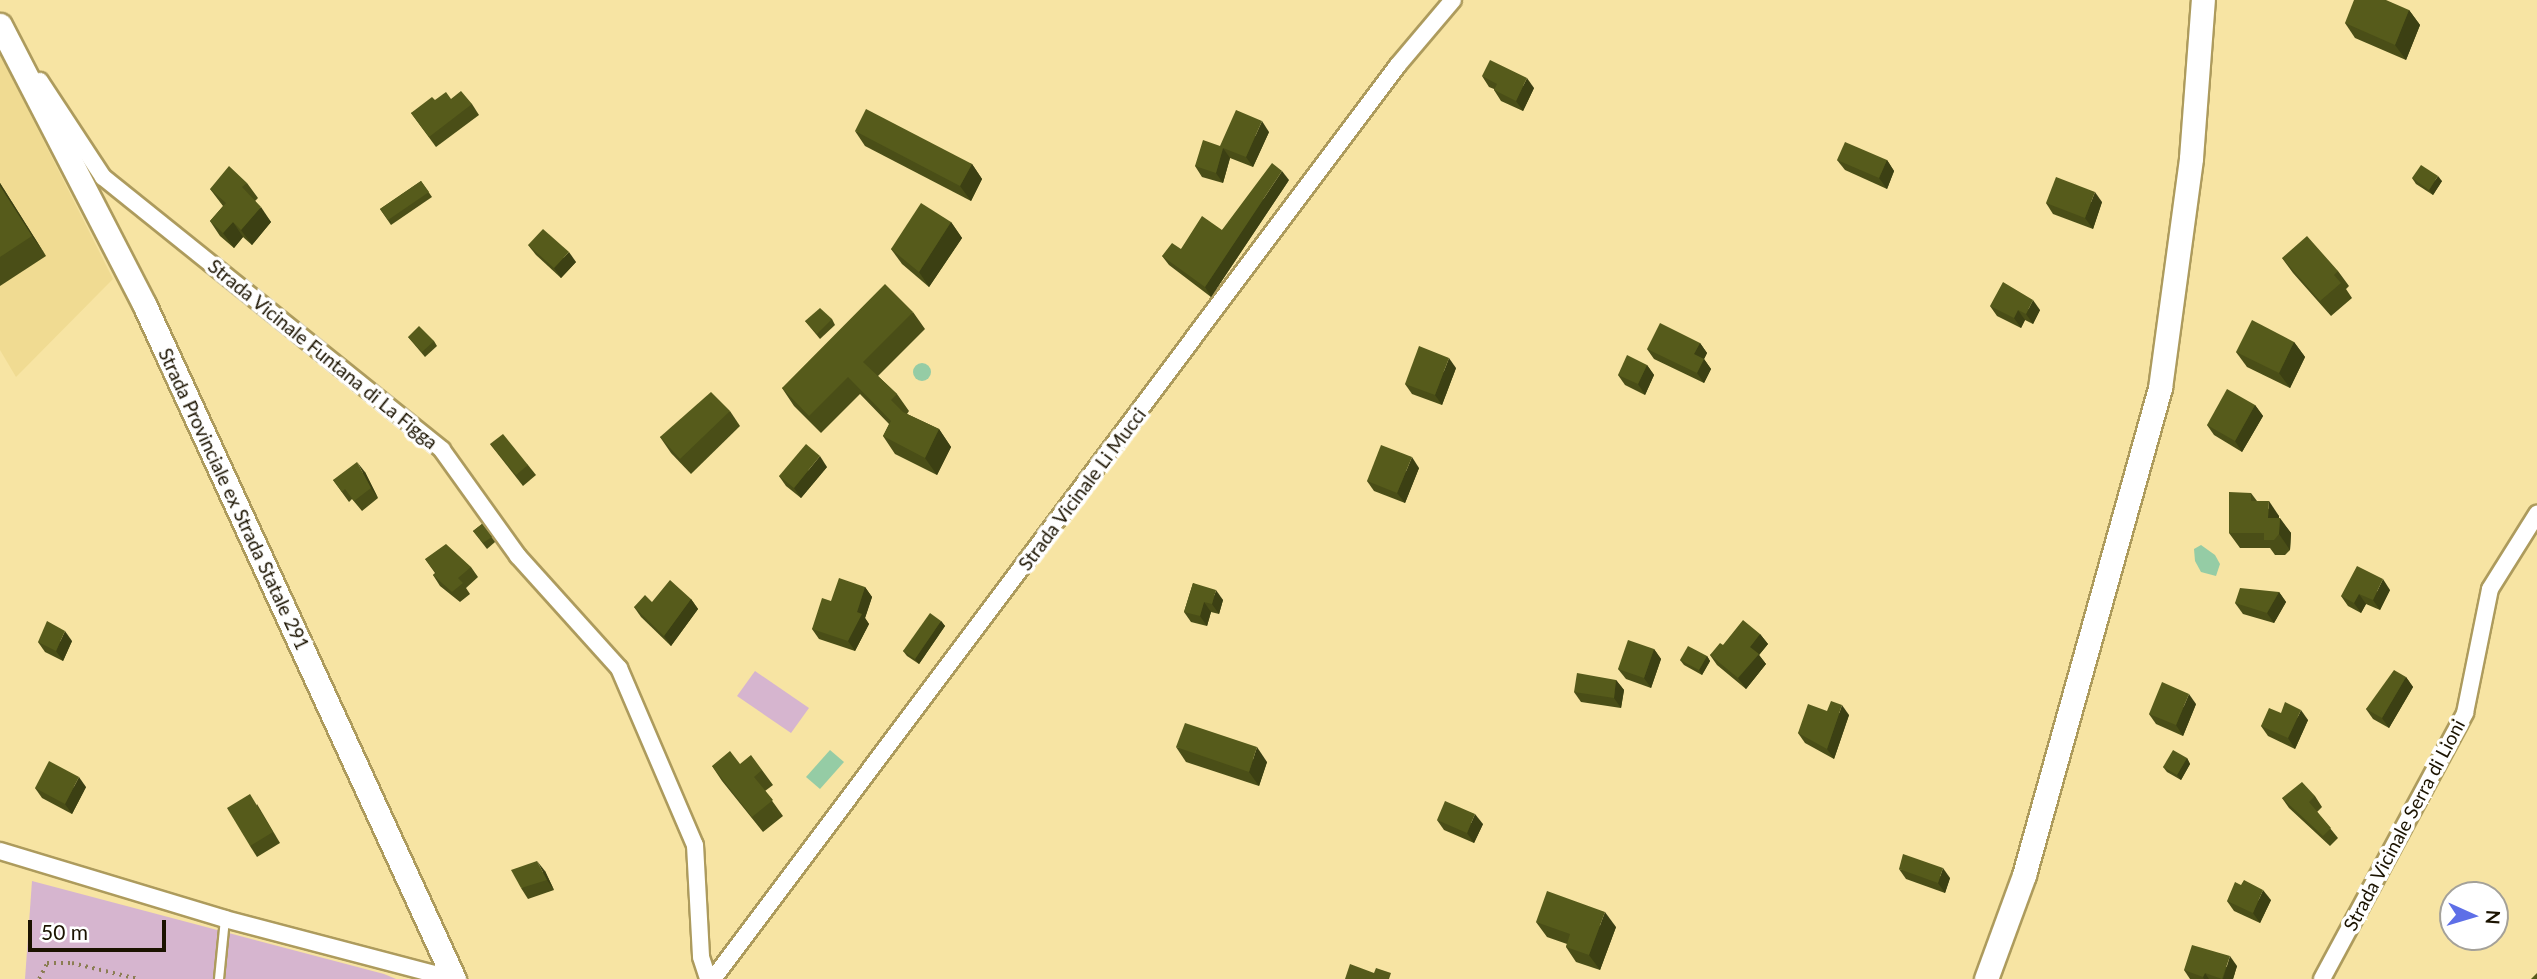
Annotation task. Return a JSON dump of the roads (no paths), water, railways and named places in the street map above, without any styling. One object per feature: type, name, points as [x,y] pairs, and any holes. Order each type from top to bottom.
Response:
[{"type":"street","name":"Strada Vicinale Li Mucci","points":[[710,979],[1398,65],[1453,0]]},
{"type":"street","points":[[1986,979],[2024,875],[2160,388],[2190,158],[2203,0]]},
{"type":"street","name":"Strada Vicinale Funtana di La Figga","points":[[0,25],[103,177],[442,450],[517,556],[619,668],[695,845],[701,957],[710,979]]},
{"type":"street","name":"Strada Provinciale ex Strada Statale 291","points":[[0,25],[144,304],[454,979]]},
{"type":"street","name":"Strada Vicinale Serra di Lioni","points":[[2322,979],[2465,713],[2490,589],[2537,514]]},
{"type":"street","points":[[0,851],[225,919],[454,979]]},
{"type":"lane","points":[[219,979],[225,919]]}]
